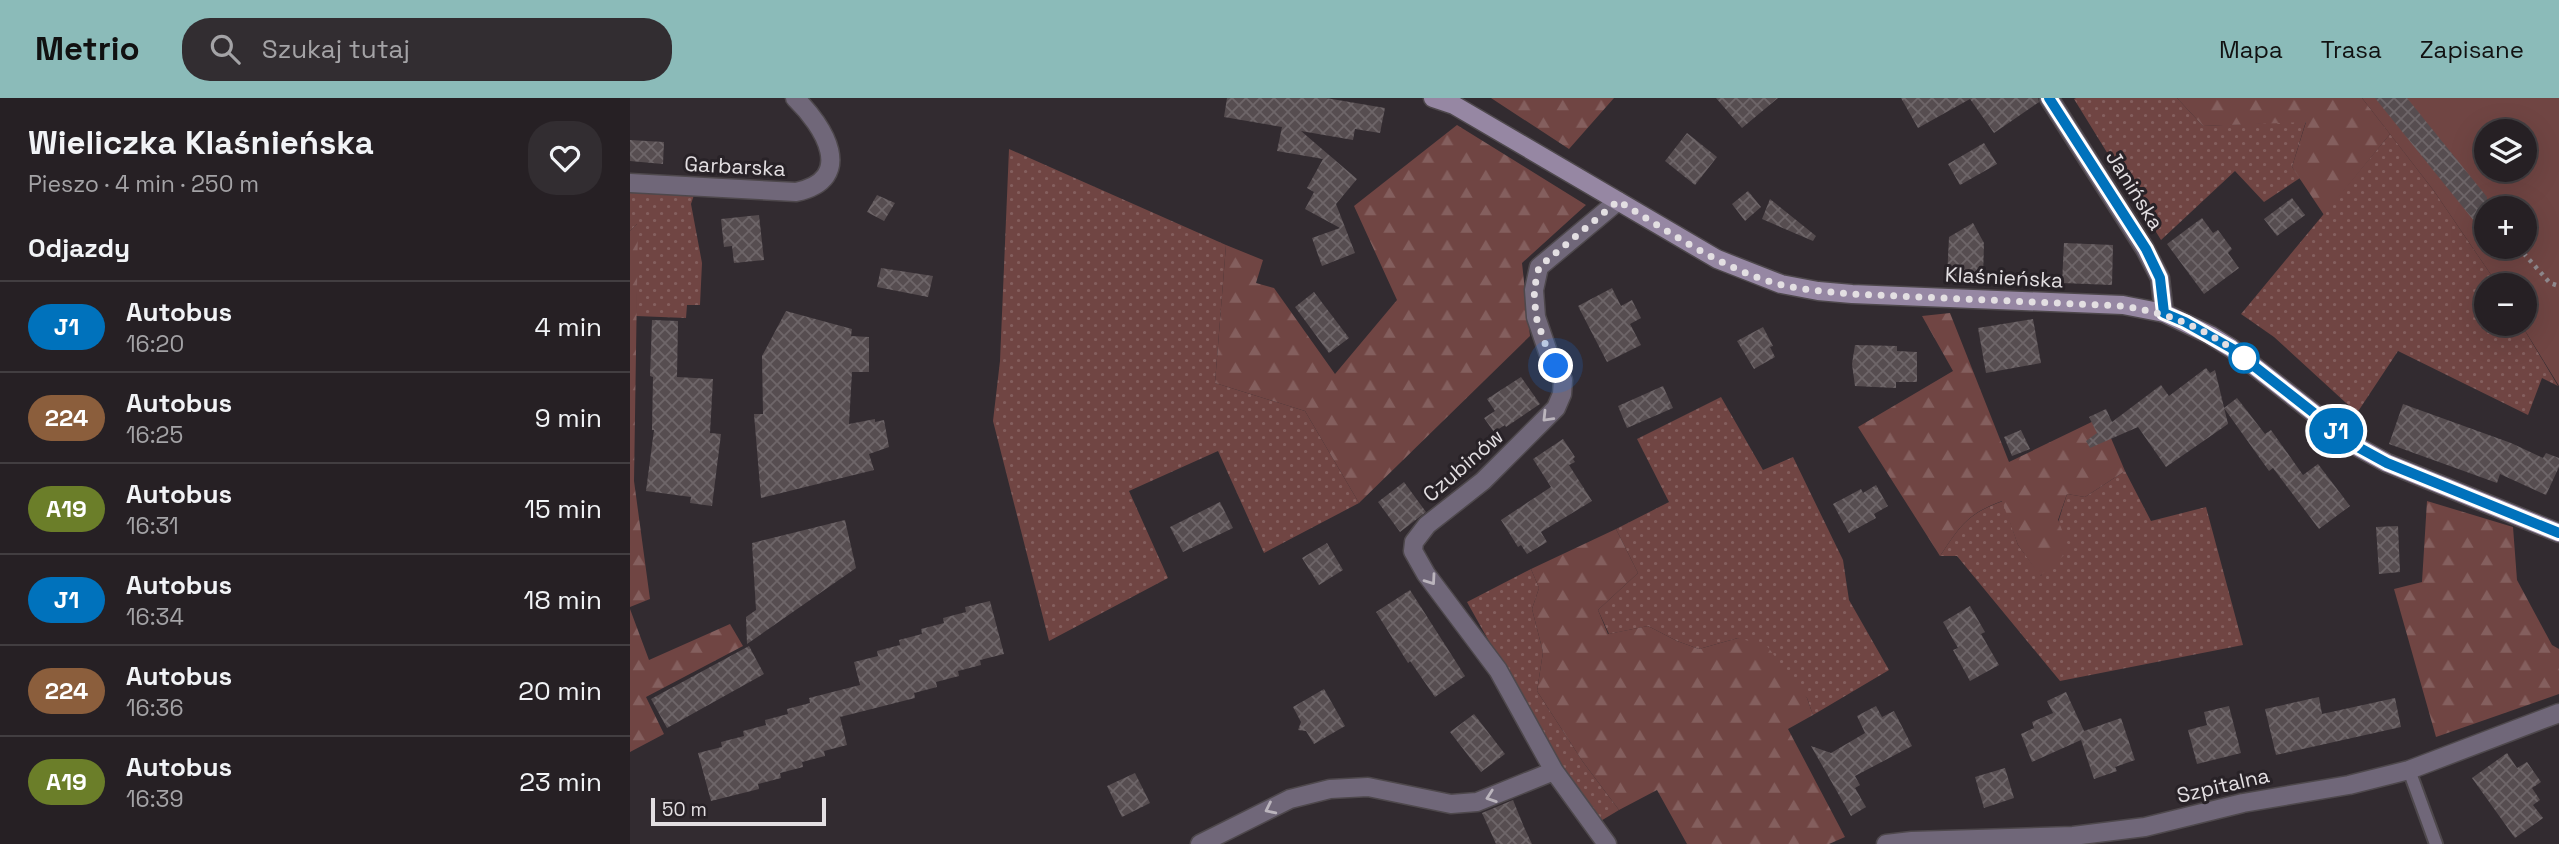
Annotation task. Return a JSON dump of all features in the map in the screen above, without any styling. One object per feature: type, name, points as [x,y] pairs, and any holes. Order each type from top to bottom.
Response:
[{"type":"street","name":"Garbarska","points":[[630,183],[796,192],[818,185],[832,162],[824,133],[808,110],[795,98]]},
{"type":"street","name":"Klaśnieńska","points":[[1433,98],[1454,105],[1717,259],[1781,284],[1852,294],[2123,306],[2164,313],[2231,348],[2356,446],[2387,463],[2559,533]]},
{"type":"street","name":"Janińska","points":[[2049,98],[2146,249],[2160,278],[2164,313]]},
{"type":"street","name":"Czubinów","points":[[1607,844],[1554,771],[1498,670],[1426,574],[1413,551],[1414,542],[1427,525],[1483,481],[1556,408],[1562,394],[1563,380],[1548,352],[1536,317],[1534,290],[1539,267],[1618,201]]},
{"type":"street","name":"Szpitalna","points":[[1886,844],[2073,836],[2145,827],[2243,803],[2349,785],[2409,770],[2559,713]]},
{"type":"street","points":[[1200,844],[1290,799],[1329,789],[1368,787],[1451,804],[1477,802],[1554,771]]},
{"type":"lane","points":[[2409,770],[2436,844]]},
{"type":"path","points":[[2529,259],[2550,283],[2559,286]]},
{"type":"green space","points":[[1491,98],[1614,98],[1569,149]]},
{"type":"green space","points":[[2177,98],[2203,126],[2306,121],[2292,167],[2300,178],[2264,202],[2235,171],[2161,240],[2074,99]]},
{"type":"green space","points":[[2177,98],[2362,98],[2390,134],[2324,215],[2292,167],[2306,122],[2203,126]]},
{"type":"green space","points":[[2362,98],[2559,98],[2559,386],[2528,336],[2537,336],[2537,273],[2490,273],[2480,259],[2537,259],[2537,196],[2474,196],[2474,250],[2434,191]]},
{"type":"green space","points":[[1457,125],[1586,205],[1522,263],[1530,336],[1359,503],[1305,411],[1215,383],[1226,245],[1263,260],[1256,283],[1274,288],[1335,374],[1397,300],[1354,206]]},
{"type":"green space","points":[[2390,134],[2434,191],[2474,250],[2474,259],[2480,259],[2490,273],[2474,273],[2474,336],[2528,336],[2558,386],[2542,378],[2528,415],[2398,351],[2357,413],[2274,337],[2241,314]]},
{"type":"green space","points":[[1009,149],[1226,245],[1215,383],[1305,411],[1359,503],[1264,553],[1218,451],[1129,491],[1168,578],[1049,641],[993,421],[1000,361]]},
{"type":"green space","points":[[630,190],[694,195],[691,204],[702,263],[700,305],[687,305],[686,318],[636,316],[637,224],[630,231]]},
{"type":"green space","points":[[638,223],[634,481],[650,599],[630,607],[630,231]]},
{"type":"green space","points":[[1950,313],[2009,462],[2102,417],[2125,471],[2085,497],[2067,494],[2058,520],[2070,550],[2040,576],[2018,545],[2002,501],[1980,511],[1966,522],[1940,556],[1858,427],[1953,371],[1922,316]]},
{"type":"green space","points":[[1721,397],[1763,470],[1793,457],[1843,560],[1849,600],[1889,670],[1813,715],[1807,698],[1738,638],[1699,649],[1648,626],[1609,634],[1598,610],[1638,573],[1616,529],[1669,502],[1637,439]]},
{"type":"green space","points":[[2125,471],[2151,521],[2206,507],[2243,645],[2060,681],[1957,556],[1940,556],[1966,522],[1981,511],[2003,501],[2018,545],[2041,576],[2067,494],[2085,497]]},
{"type":"green space","points":[[2427,501],[2513,527],[2517,580],[2552,645],[2559,649],[2559,694],[2436,737],[2394,589],[2422,582]]},
{"type":"green space","points":[[1616,529],[1638,573],[1598,610],[1608,634],[1648,626],[1699,649],[1738,638],[1767,646],[1807,698],[1813,715],[1788,729],[1845,837],[1829,844],[1687,844],[1657,790],[1619,810],[1583,762],[1537,691],[1543,652],[1532,609],[1539,588],[1531,569]]},
{"type":"green space","points":[[1531,569],[1539,588],[1532,609],[1543,652],[1537,691],[1583,762],[1619,810],[1599,822],[1564,775],[1467,602]]},
{"type":"green space","points":[[630,609],[649,660],[730,624],[743,646],[646,697],[664,734],[630,752]]},
{"type":"building","points":[[1227,98],[1326,98],[1385,108],[1380,133],[1355,129],[1353,140],[1301,131],[1357,179],[1336,204],[1355,253],[1322,266],[1312,238],[1340,228],[1305,209],[1314,192],[1307,188],[1323,159],[1277,151],[1282,127],[1224,117]]},
{"type":"building","points":[[1716,98],[1778,98],[1742,128]]},
{"type":"building","points":[[1901,98],[2038,98],[2039,102],[1994,133],[1970,99],[1918,128]]},
{"type":"building","points":[[2375,98],[2407,98],[2486,196],[2474,196],[2474,221]]},
{"type":"building","points":[[1687,133],[1717,157],[1695,185],[1665,161]]},
{"type":"building","points":[[630,140],[664,142],[663,164],[630,161]]},
{"type":"building","points":[[1984,143],[1997,164],[1960,185],[1948,164]]},
{"type":"building","points":[[1748,191],[1761,207],[1745,221],[1732,204]]},
{"type":"building","points":[[877,195],[895,203],[884,221],[867,212]]},
{"type":"building","points":[[2292,198],[2305,215],[2277,236],[2264,219]]},
{"type":"building","points":[[1770,199],[1816,236],[1813,241],[1762,219]]},
{"type":"building","points":[[759,215],[764,260],[734,263],[732,246],[724,247],[721,219]]},
{"type":"building","points":[[2202,218],[2213,233],[2218,230],[2232,249],[2228,253],[2239,268],[2204,294],[2167,244]]},
{"type":"building","points":[[1973,223],[1984,243],[1983,279],[1947,278],[1949,237]]},
{"type":"building","points":[[2064,243],[2113,245],[2112,285],[2062,283]]},
{"type":"building","points":[[881,268],[933,276],[928,297],[877,287]]},
{"type":"building","points":[[1612,288],[1621,306],[1632,300],[1641,318],[1630,324],[1641,345],[1607,362],[1578,306]]},
{"type":"building","points":[[1314,292],[1349,338],[1329,353],[1295,307]]},
{"type":"building","points":[[786,311],[852,329],[851,336],[869,337],[869,372],[852,372],[849,424],[884,420],[889,447],[869,454],[874,470],[761,498],[754,414],[763,414],[762,356]]},
{"type":"building","points":[[2033,319],[2041,363],[1986,373],[1978,328]]},
{"type":"building","points":[[652,320],[678,321],[677,377],[713,379],[710,433],[721,434],[712,506],[690,503],[691,497],[646,491],[654,430],[653,377],[650,376]]},
{"type":"building","points":[[1763,327],[1773,346],[1770,347],[1775,357],[1754,369],[1737,341]]},
{"type":"building","points":[[1855,345],[1897,346],[1897,351],[1917,352],[1917,382],[1896,382],[1896,388],[1855,386],[1852,364]]},
{"type":"building","points":[[2206,368],[2210,373],[2215,370],[2228,424],[2166,467],[2138,427],[2090,448],[2086,441],[2097,433],[2089,417],[2106,409],[2112,422],[2161,385],[2169,396]]},
{"type":"building","points":[[1521,377],[1540,404],[1494,432],[1484,418],[1495,411],[1487,399]]},
{"type":"building","points":[[1663,386],[1673,408],[1627,428],[1618,406]]},
{"type":"building","points":[[2237,398],[2265,434],[2271,430],[2303,475],[2318,464],[2350,506],[2319,529],[2273,468],[2269,471],[2224,408]]},
{"type":"building","points":[[2403,404],[2511,443],[2543,458],[2546,453],[2559,458],[2559,467],[2546,495],[2500,474],[2497,483],[2389,444]]},
{"type":"building","points":[[2021,430],[2030,449],[2012,456],[2004,437]]},
{"type":"building","points":[[1563,439],[1575,457],[1575,462],[1569,465],[1592,501],[1541,532],[1547,542],[1527,554],[1521,545],[1518,547],[1501,520],[1551,487],[1533,459]]},
{"type":"building","points":[[1404,482],[1426,512],[1400,532],[1378,502]]},
{"type":"building","points":[[1876,485],[1888,506],[1874,514],[1876,518],[1849,533],[1833,504],[1861,489],[1863,493]]},
{"type":"building","points":[[1220,502],[1233,528],[1183,552],[1170,527]]},
{"type":"building","points":[[845,520],[856,568],[747,644],[746,617],[756,610],[752,543]]},
{"type":"building","points":[[2398,526],[2400,572],[2379,574],[2376,527]]},
{"type":"building","points":[[1327,543],[1343,570],[1319,585],[1302,558]]},
{"type":"building","points":[[1410,590],[1465,676],[1435,697],[1410,661],[1408,663],[1376,612]]},
{"type":"building","points":[[990,601],[1004,654],[980,660],[981,665],[958,671],[959,676],[936,682],[937,687],[914,693],[915,698],[840,717],[847,745],[824,751],[825,756],[802,762],[803,767],[780,773],[781,778],[758,784],[759,789],[711,801],[698,753],[722,747],[721,742],[744,736],[743,731],[766,725],[765,720],[788,714],[787,709],[810,703],[809,698],[860,685],[854,662],[878,656],[877,651],[900,645],[899,640],[922,634],[921,629],[944,623],[943,618],[966,612],[965,607]]},
{"type":"building","points":[[1970,606],[1985,632],[1981,634],[1999,665],[1970,681],[1953,650],[1958,648],[1943,622]]},
{"type":"building","points":[[749,646],[764,674],[667,728],[651,699]]},
{"type":"building","points":[[1324,689],[1345,726],[1314,744],[1306,731],[1298,730],[1301,722],[1293,707]]},
{"type":"building","points":[[2066,692],[2084,731],[2121,718],[2135,760],[2115,767],[2117,771],[2094,779],[2081,740],[2032,762],[2021,734],[2034,728],[2032,722],[2053,713],[2047,701]]},
{"type":"building","points":[[2319,697],[2322,714],[2395,698],[2401,727],[2276,755],[2265,709]]},
{"type":"building","points":[[1876,706],[1882,717],[1894,711],[1912,746],[1855,776],[1860,785],[1855,788],[1866,807],[1851,816],[1811,746],[1831,753],[1865,733],[1857,716]]},
{"type":"building","points":[[2229,706],[2241,753],[2197,764],[2188,730],[2207,725],[2204,712]]},
{"type":"building","points":[[1474,714],[1505,754],[1481,772],[1450,732]]},
{"type":"building","points":[[2507,753],[2517,768],[2527,762],[2541,782],[2532,788],[2540,800],[2533,805],[2543,818],[2515,838],[2472,778]]},
{"type":"building","points":[[2005,768],[2014,798],[1984,808],[1975,777]]},
{"type":"building","points":[[1135,773],[1150,803],[1122,817],[1107,786]]},
{"type":"building","points":[[1513,800],[1532,844],[1496,844],[1482,813]]},
{"type":"bus line","name":"J1","points":[[2049,98],[2146,249],[2160,278],[2164,313],[2231,348],[2356,446],[2387,463],[2559,533]]},
{"type":"route","points":[[1556,366],[1548,352],[1536,317],[1534,290],[1539,267],[1618,201],[1717,259],[1781,284],[1852,294],[2123,306],[2152,310],[2210,335],[2250,362],[2244,358]]}]
